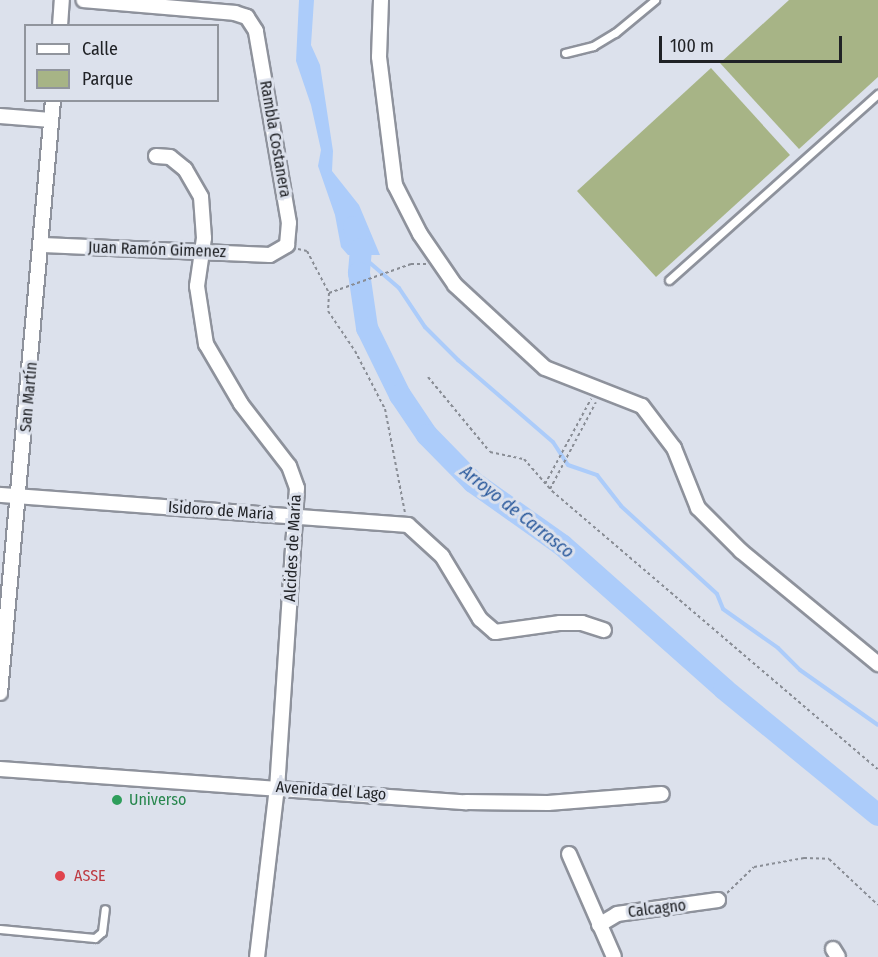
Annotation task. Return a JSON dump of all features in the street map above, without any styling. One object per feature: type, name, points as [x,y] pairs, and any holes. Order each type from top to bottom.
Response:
[{"type":"street","points":[[60,24],[62,0]]},
{"type":"street","name":"Rambla Costanera","points":[[84,0],[235,13],[247,17],[256,31],[260,53],[289,222],[287,245]]},
{"type":"street","points":[[381,0],[379,57],[395,184],[420,234],[455,285],[545,368],[642,406],[674,448],[698,508],[741,551],[878,664]]},
{"type":"street","name":"San Martín","points":[[0,693],[43,245],[53,102]]},
{"type":"street","points":[[0,116],[51,120]]},
{"type":"street","name":"Alcides de María","points":[[156,156],[170,157],[196,182],[204,238],[200,252],[197,286],[206,344],[242,404],[289,466],[297,488],[277,787],[257,957]]},
{"type":"street","name":"Juan Ramón Gimenez","points":[[43,245],[270,255],[287,245]]},
{"type":"street","name":"Isidoro de María","points":[[0,495],[408,525]]},
{"type":"street","points":[[408,525],[442,556],[480,619],[495,632],[560,623],[582,623],[603,630]]},
{"type":"street","name":"Avenida del Lago","points":[[0,769],[466,802],[548,803],[662,794]]},
{"type":"street","points":[[569,854],[614,957]]},
{"type":"street","name":"Calcagno","points":[[599,926],[617,914],[718,900]]},
{"type":"lane","points":[[565,53],[593,46],[615,33],[655,0]]},
{"type":"lane","points":[[669,280],[878,94]]},
{"type":"lane","points":[[0,929],[95,938],[102,932],[105,909]]},
{"type":"path","points":[[287,245],[307,251],[329,293],[328,311],[355,351],[385,409],[408,525]]},
{"type":"path","points":[[329,293],[411,264]]},
{"type":"path","points":[[428,377],[489,452],[524,459],[550,489],[878,769]]},
{"type":"path","points":[[550,489],[603,389]]},
{"type":"path","points":[[545,484],[582,415]]},
{"type":"path","points":[[718,900],[754,867],[804,858],[829,859],[878,905]]},
{"type":"green space","points":[[789,0],[878,0],[878,77],[799,149],[720,63]]},
{"type":"green space","points":[[711,68],[790,155],[656,277],[577,191]]},
{"type":"water","points":[[299,0],[314,0],[311,45],[320,65],[333,151],[332,171],[359,205],[380,255],[348,255],[341,247],[335,215],[318,166],[321,150],[311,105],[296,61]]},
{"type":"waterway","name":"Arroyo de Carrasco","points":[[354,227],[361,249],[359,273],[367,328],[400,395],[427,435],[473,482],[562,545],[724,689],[878,815]]},
{"type":"waterway","points":[[362,256],[399,288],[425,327],[458,360],[553,442],[568,465],[597,475],[621,506],[717,594],[723,609],[778,648],[800,670],[878,725]]},
{"type":"place","name":"Universo","points":[[117,800]]},
{"type":"place","name":"ASSE","points":[[60,876]]}]
